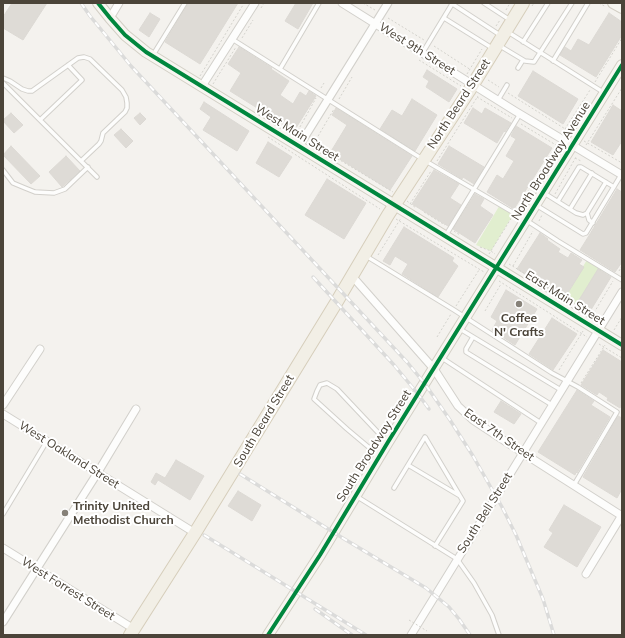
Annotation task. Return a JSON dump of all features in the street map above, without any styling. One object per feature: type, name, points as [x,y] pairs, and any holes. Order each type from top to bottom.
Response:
[{"type":"main road","name":"North Beard Street","points":[[395,205],[429,162],[499,34],[527,6]]},
{"type":"main road","name":"South Beard Street","points":[[132,632],[195,533],[395,205]]},
{"type":"street","name":"West Main Street","points":[[98,3],[125,35],[153,56],[202,86],[306,156],[395,205],[484,260],[494,272]]},
{"type":"street","points":[[110,18],[119,3]]},
{"type":"street","points":[[202,86],[235,41],[255,3]]},
{"type":"street","name":"West 9th Street","points":[[342,3],[423,52],[474,79],[498,100],[562,139],[575,141],[621,175]]},
{"type":"street","points":[[292,146],[328,99],[388,3]]},
{"type":"street","points":[[613,3],[622,8]]},
{"type":"street","name":"North Broadway Avenue","points":[[494,272],[622,65]]},
{"type":"street","name":"South Broadway Street","points":[[268,635],[320,555],[388,442],[494,272]]},
{"type":"street","name":"East Main Street","points":[[494,272],[622,345]]},
{"type":"street","name":"East 7th Street","points":[[352,276],[434,369],[458,406],[473,420],[622,515]]},
{"type":"street","name":"South Bell Street","points":[[411,635],[622,292]]},
{"type":"street","points":[[3,404],[40,349]]},
{"type":"street","points":[[3,622],[6,612],[37,569],[136,409]]},
{"type":"street","name":"West Oakland Street","points":[[3,414],[195,533]]},
{"type":"street","points":[[586,574],[622,515]]},
{"type":"street","name":"West Forrest Street","points":[[3,548],[132,632]]},
{"type":"lane","points":[[153,56],[185,3]]},
{"type":"lane","points":[[280,69],[319,3]]},
{"type":"lane","points":[[423,52],[444,18],[451,3],[499,34],[523,60],[534,62],[572,3]]},
{"type":"lane","points":[[484,3],[499,34]]},
{"type":"lane","points":[[523,42],[548,3]]},
{"type":"lane","points":[[553,61],[588,3]]},
{"type":"lane","points":[[444,18],[523,42],[604,93]]},
{"type":"lane","points":[[235,41],[622,280]]},
{"type":"lane","points":[[3,78],[10,81],[22,90],[32,90],[78,58],[84,57],[90,59],[122,90],[126,97],[127,103],[125,112],[103,133],[99,144],[81,161]]},
{"type":"lane","points":[[518,68],[523,60]]},
{"type":"lane","points":[[40,120],[82,80],[68,65]]},
{"type":"lane","points":[[3,83],[97,177]]},
{"type":"lane","points":[[498,100],[507,85]]},
{"type":"lane","points":[[445,236],[520,114]]},
{"type":"lane","points":[[3,170],[13,183],[35,192],[54,193],[65,189],[88,167]]},
{"type":"lane","points":[[558,201],[579,167],[582,167],[614,187]]},
{"type":"lane","points":[[570,209],[592,173]]},
{"type":"lane","points":[[536,205],[583,234],[586,233],[621,175]]},
{"type":"lane","points":[[543,192],[583,216],[587,213],[606,182]]},
{"type":"lane","points":[[587,213],[589,220],[593,223]]},
{"type":"lane","points":[[364,255],[622,415]]},
{"type":"lane","points":[[459,328],[561,390]]},
{"type":"lane","points":[[474,337],[466,349],[466,352],[552,405]]},
{"type":"lane","points":[[441,357],[541,423]]},
{"type":"lane","points":[[379,457],[314,399],[320,385],[327,383],[337,389],[388,442]]},
{"type":"lane","points":[[574,485],[617,412]]},
{"type":"lane","points":[[394,488],[426,436],[463,501],[435,546]]},
{"type":"lane","points":[[3,514],[47,441]]},
{"type":"lane","points":[[408,465],[460,497]]},
{"type":"lane","points":[[355,496],[457,559],[474,583],[492,615],[499,635]]},
{"type":"path","points":[[260,10],[264,3]]},
{"type":"path","points":[[363,3],[429,42],[474,79],[504,90],[566,129],[575,141],[622,164]]},
{"type":"path","points":[[378,255],[406,212],[429,162],[499,34],[510,3]]},
{"type":"path","points":[[527,6],[534,3]]},
{"type":"path","points":[[202,86],[243,5]]},
{"type":"path","points":[[202,86],[255,16]]},
{"type":"path","points":[[437,337],[556,145],[562,139],[566,129],[622,38]]},
{"type":"path","points":[[306,156],[352,77]]},
{"type":"path","points":[[460,86],[474,79]]},
{"type":"path","points":[[292,146],[318,93],[324,84]]},
{"type":"path","points":[[502,259],[579,306],[587,313]]},
{"type":"path","points":[[494,272],[592,340],[622,358]]},
{"type":"path","points":[[578,387],[622,317]]},
{"type":"path","points":[[409,620],[427,631]]},
{"type":"green space","points":[[501,203],[514,213],[491,251],[476,245]]},
{"type":"green space","points":[[588,258],[603,268],[579,306],[565,297]]},
{"type":"building","points":[[12,3],[47,3],[23,40],[3,28],[3,17]]},
{"type":"building","points":[[188,3],[238,3],[200,64],[165,42]]},
{"type":"building","points":[[296,3],[313,3],[298,29],[285,21]]},
{"type":"building","points":[[150,13],[160,19],[149,37],[139,30]]},
{"type":"building","points":[[609,13],[622,22],[622,35],[596,77],[560,55],[565,47],[571,51],[578,39],[589,45]]},
{"type":"building","points":[[239,47],[289,81],[280,95],[293,104],[300,92],[306,96],[309,91],[316,96],[294,131],[230,91],[241,73],[228,64]]},
{"type":"building","points":[[427,70],[457,89],[449,102],[426,87],[429,81],[423,77]]},
{"type":"building","points":[[533,71],[578,99],[563,124],[518,96]]},
{"type":"building","points":[[412,99],[437,115],[415,151],[380,129],[392,110],[402,116]]},
{"type":"building","points":[[204,102],[249,131],[237,151],[203,130],[211,117],[200,109]]},
{"type":"building","points":[[613,105],[622,111],[622,141],[613,155],[591,142]]},
{"type":"building","points":[[336,108],[412,156],[390,190],[330,153],[347,125],[332,115]]},
{"type":"building","points":[[473,108],[482,114],[485,108],[511,123],[497,143],[464,123]]},
{"type":"building","points":[[11,113],[23,125],[14,133],[3,121]]},
{"type":"building","points":[[140,113],[146,119],[140,125],[134,118]]},
{"type":"building","points":[[516,126],[552,148],[514,209],[487,192],[497,175],[503,179],[514,161],[506,156],[516,139],[511,136]]},
{"type":"building","points":[[121,129],[133,141],[126,148],[114,135]]},
{"type":"building","points":[[268,142],[292,157],[279,177],[256,163]]},
{"type":"building","points":[[11,146],[40,176],[31,184],[3,155]]},
{"type":"building","points":[[449,146],[484,167],[474,184],[463,177],[462,179],[438,164]]},
{"type":"building","points":[[66,156],[80,171],[62,187],[49,172]]},
{"type":"building","points":[[434,170],[459,184],[450,198],[461,205],[448,226],[412,204]]},
{"type":"building","points":[[327,179],[366,203],[344,239],[305,215]]},
{"type":"building","points":[[617,189],[622,192],[622,262],[615,272],[580,250]]},
{"type":"building","points":[[475,194],[484,199],[480,206],[493,215],[475,243],[453,229]]},
{"type":"building","points":[[404,227],[454,258],[452,261],[458,266],[438,297],[402,274],[408,264],[395,256],[390,265],[383,261]]},
{"type":"building","points":[[540,233],[560,249],[558,252],[568,258],[571,253],[582,260],[579,264],[584,267],[564,299],[517,269]]},
{"type":"building","points":[[598,269],[611,277],[589,313],[576,305]]},
{"type":"building","points":[[506,290],[537,309],[515,345],[492,330],[497,321],[491,317]]},
{"type":"building","points":[[552,318],[577,334],[553,370],[529,354]]},
{"type":"building","points":[[603,350],[622,362],[622,404],[620,408],[607,400],[608,398],[599,392],[597,395],[581,385]]},
{"type":"building","points":[[577,390],[594,401],[591,405],[610,417],[575,475],[538,452]]},
{"type":"building","points":[[501,401],[521,414],[514,424],[494,412]]},
{"type":"building","points":[[618,416],[622,418],[622,489],[617,498],[583,477]]},
{"type":"building","points":[[176,460],[204,476],[190,500],[158,480],[155,485],[151,482],[156,473],[165,478]]},
{"type":"building","points":[[238,491],[261,505],[252,521],[228,506]]},
{"type":"building","points":[[564,505],[601,527],[577,567],[544,547],[553,533],[549,530]]},
{"type":"railway","points":[[81,3],[131,66],[407,362],[425,384],[473,456],[502,507],[516,535],[543,599],[554,635]]},
{"type":"railway","points":[[313,277],[394,365],[429,409]]},
{"type":"railway","points":[[240,474],[426,588],[449,607],[470,635]]},
{"type":"railway","points":[[204,535],[366,635]]},
{"type":"railway","points":[[315,609],[352,635]]},
{"type":"cycle path","points":[[98,3],[125,35],[146,52],[622,345]]},
{"type":"cycle path","points":[[268,635],[320,555],[388,442],[622,65]]},
{"type":"place","name":"Coffee N' Crafts","points":[[519,304]]},
{"type":"place","name":"Trinity United Methodist Church","points":[[65,513]]}]
